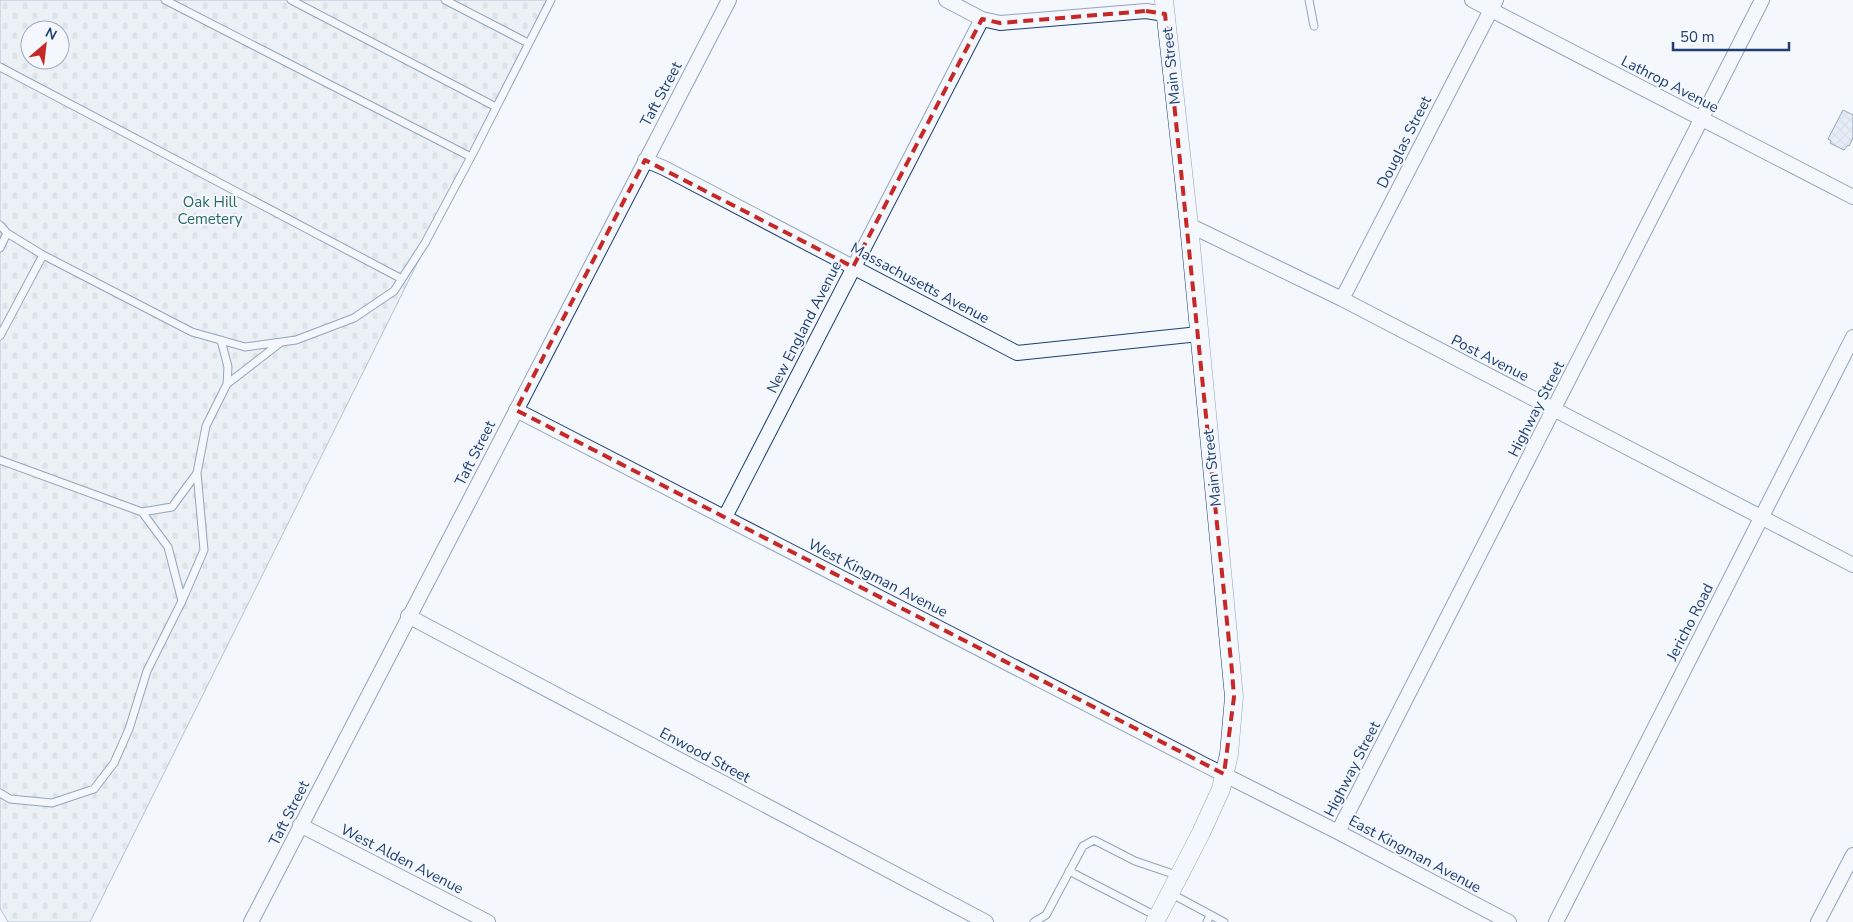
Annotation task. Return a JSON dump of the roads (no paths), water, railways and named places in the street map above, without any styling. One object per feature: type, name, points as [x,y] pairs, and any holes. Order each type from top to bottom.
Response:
[{"type":"street","name":"Taft Street","points":[[251,922],[729,0]]},
{"type":"street","points":[[946,0],[982,19],[1000,23],[1146,11],[1164,7]]},
{"type":"street","name":"Lathrop Avenue","points":[[1472,0],[1493,5],[1702,119],[1853,197]]},
{"type":"street","name":"Highway Street","points":[[1338,832],[1762,0]]},
{"type":"street","name":"Douglas Street","points":[[1342,300],[1493,5]]},
{"type":"street","name":"Main Street","points":[[1157,919],[1214,804],[1224,774],[1229,754],[1234,688],[1189,225],[1164,7]]},
{"type":"street","name":"New England Avenue","points":[[725,517],[982,19]]},
{"type":"street","name":"Massachusetts Avenue","points":[[645,160],[853,266],[1017,353],[1199,334]]},
{"type":"street","name":"Post Avenue","points":[[1189,225],[1342,300],[1853,565]]},
{"type":"street","name":"Jericho Road","points":[[1556,922],[1853,337]]},
{"type":"street","name":"West Kingman Avenue","points":[[516,410],[1224,774]]},
{"type":"street","name":"Enwood Street","points":[[408,616],[986,922]]},
{"type":"street","name":"East Kingman Avenue","points":[[1224,774],[1510,922]]},
{"type":"street","name":"West Alden Avenue","points":[[300,825],[488,922]]},
{"type":"street","points":[[1818,922],[1853,855]]},
{"type":"lane","points":[[165,0],[471,157]]},
{"type":"lane","points":[[291,0],[496,107]]},
{"type":"lane","points":[[444,0],[528,43]]},
{"type":"lane","points":[[0,225],[8,233],[43,254],[192,332],[245,347],[296,340],[354,318],[394,291],[425,243],[471,157],[550,0]]},
{"type":"lane","points":[[1309,0],[1314,26]]},
{"type":"lane","points":[[0,67],[402,279]]},
{"type":"lane","points":[[0,248],[8,233]]},
{"type":"lane","points":[[0,336],[43,254]]},
{"type":"lane","points":[[0,793],[10,799],[52,803],[94,789],[114,763],[129,730],[147,671],[182,601],[204,550],[197,473],[206,426],[227,384],[228,367],[221,340]]},
{"type":"lane","points":[[227,384],[280,342]]},
{"type":"lane","points":[[0,460],[142,512],[172,507],[197,473]]},
{"type":"lane","points":[[142,512],[168,547],[182,601]]},
{"type":"lane","points":[[1034,922],[1046,915],[1083,846],[1094,840],[1135,861],[1179,877]]},
{"type":"lane","points":[[1069,871],[1157,919]]},
{"type":"lane","points":[[1170,893],[1224,922]]},
{"type":"lane","points":[[1207,922],[1210,915]]},
{"type":"park label","name":"Oak Hill Cemetery","points":[[210,210]]}]
